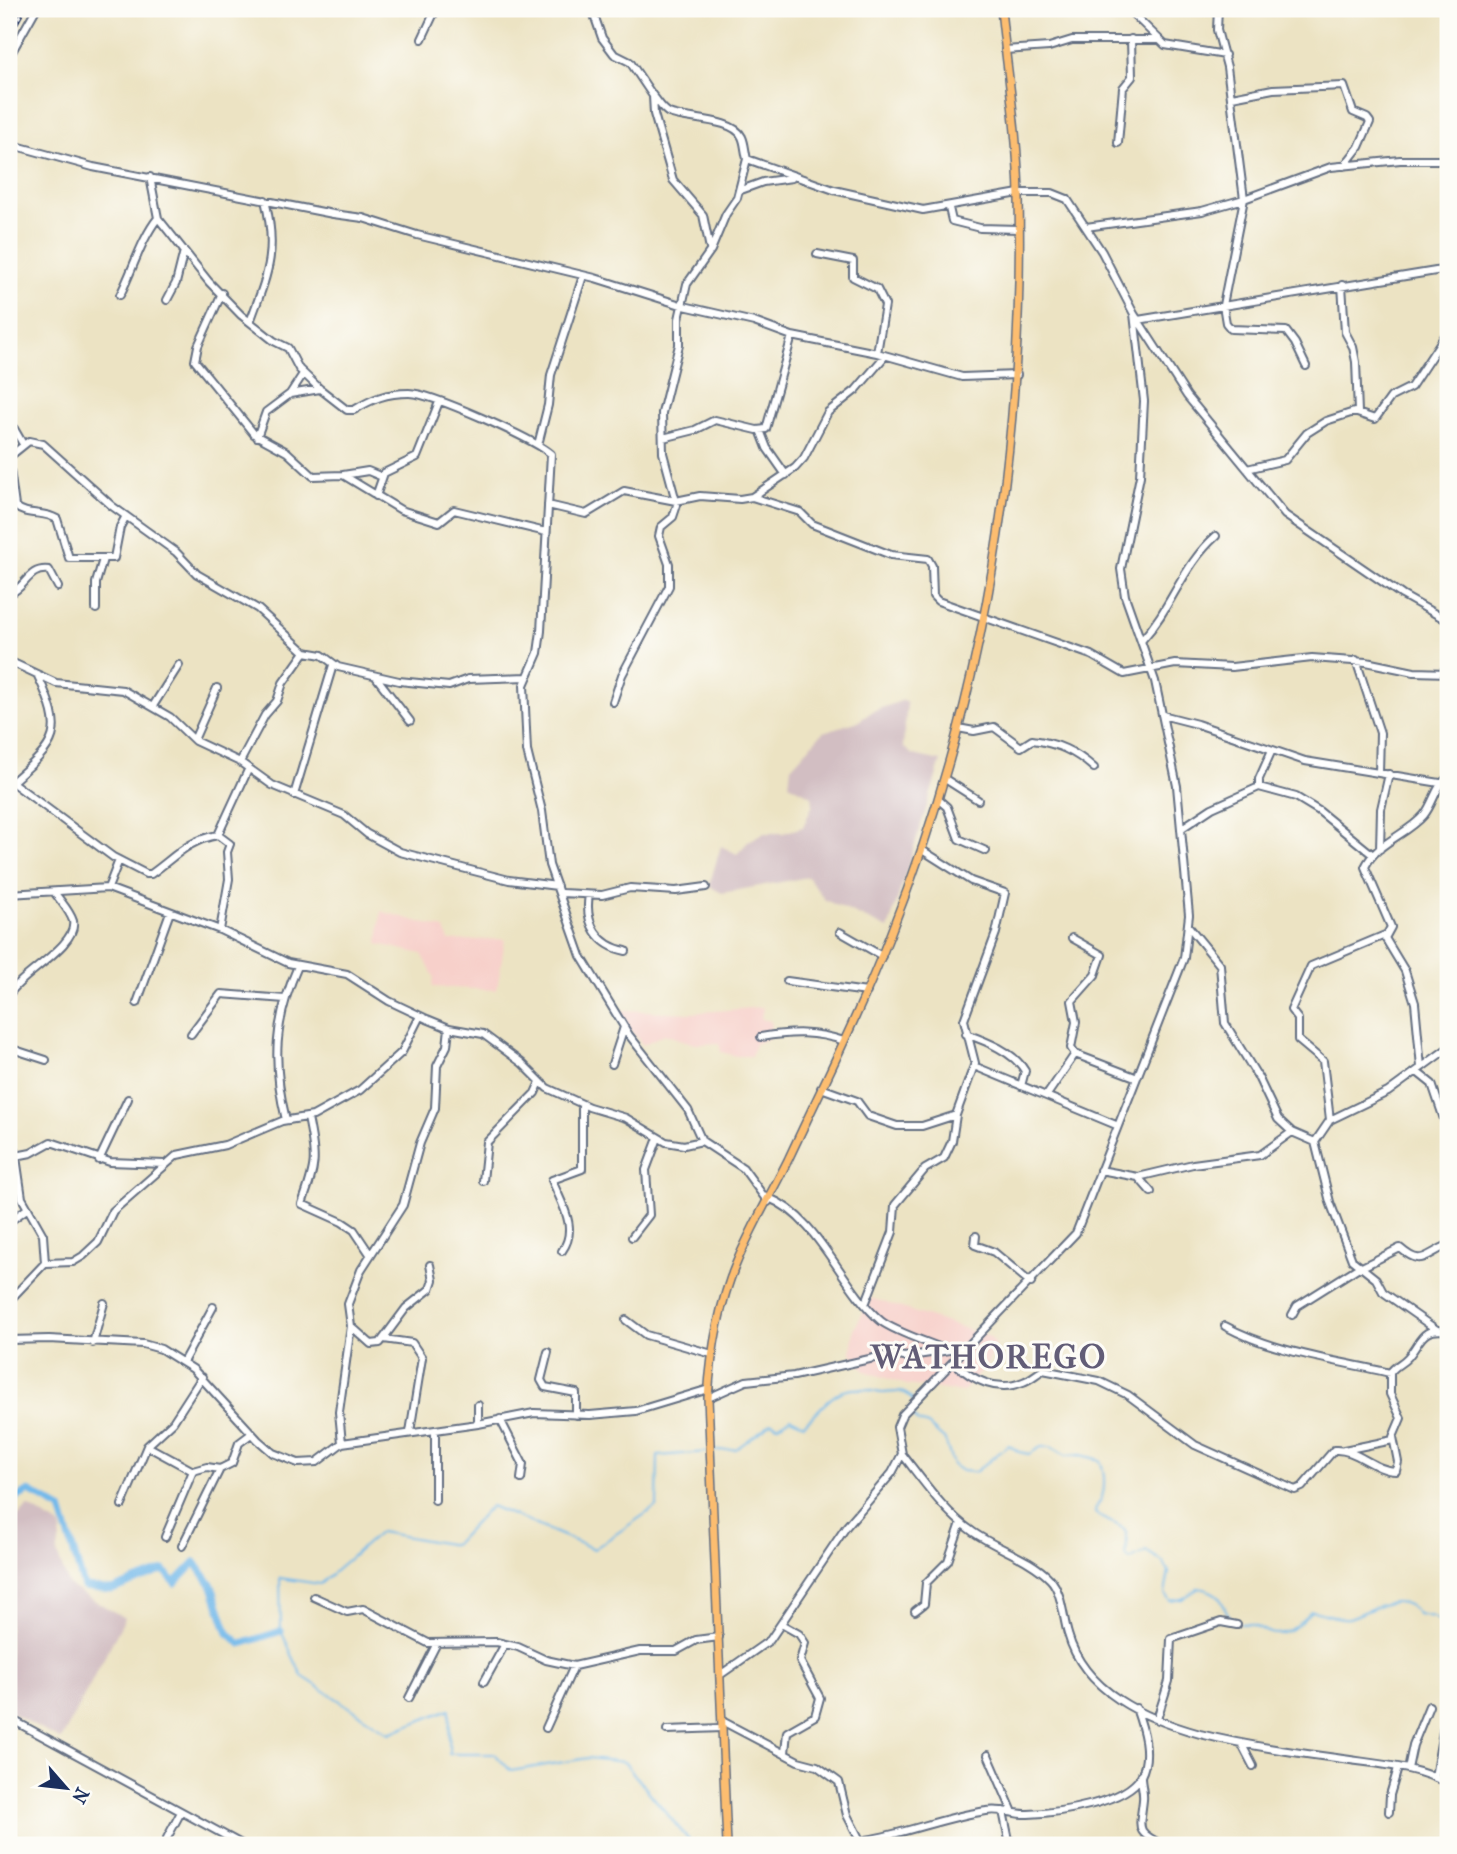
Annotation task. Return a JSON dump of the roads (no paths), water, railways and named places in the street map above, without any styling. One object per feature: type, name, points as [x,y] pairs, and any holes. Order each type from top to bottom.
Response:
[{"type":"main road","points":[[727,1845],[712,1460],[712,1354],[717,1322],[736,1265],[867,992],[922,850],[945,779],[985,617],[1007,489],[1017,375],[1019,193],[1001,9]]},
{"type":"street","points":[[9,57],[36,9]]},
{"type":"street","points":[[422,39],[436,9]]},
{"type":"street","points":[[592,9],[602,38],[614,54],[630,62],[666,112],[700,117],[737,132],[742,138],[747,159],[741,190],[726,214],[710,250],[687,280],[684,306],[679,319],[678,345],[663,402],[666,467],[676,501],[673,517],[661,527],[659,536],[669,564],[669,586],[622,675],[612,702]]},
{"type":"street","points":[[1128,9],[1159,40],[1171,46],[1225,55]]},
{"type":"street","points":[[1218,9],[1217,30],[1225,55],[1232,97],[1244,200],[1223,305],[1226,323],[1231,329],[1286,331],[1295,342],[1306,366]]},
{"type":"street","points":[[1118,143],[1123,88],[1132,77],[1131,39]]},
{"type":"street","points":[[1005,50],[1049,47],[1072,40],[1159,40]]},
{"type":"street","points":[[1232,97],[1273,89],[1344,86],[1354,114],[1367,118],[1370,122],[1359,146],[1344,166]]},
{"type":"street","points":[[653,96],[654,114],[673,180],[703,215],[710,250]]},
{"type":"street","points":[[9,144],[93,167],[333,214],[349,214],[417,235],[583,275],[684,306],[754,322],[792,336],[877,353],[962,377],[1017,375]]},
{"type":"street","points":[[747,159],[794,178],[923,211],[1019,193],[1052,194],[1067,199],[1086,227],[1136,317],[1199,413],[1285,515],[1402,596],[1448,621]]},
{"type":"street","points":[[1086,227],[1187,214],[1244,200],[1315,171],[1400,160],[1448,160]]},
{"type":"street","points":[[150,177],[158,218],[209,282],[250,322],[288,348],[303,374],[350,411],[372,398],[398,394],[421,395],[538,445],[551,454],[538,653],[524,685],[527,751],[542,811],[549,865],[581,956],[624,1027],[688,1110],[702,1141],[743,1168],[768,1200],[785,1205],[798,1216],[866,1303],[886,1324],[946,1350]]},
{"type":"street","points":[[741,190],[763,182],[794,178]]},
{"type":"street","points":[[250,322],[266,278],[272,249],[272,227],[265,200]]},
{"type":"street","points":[[948,208],[952,221],[965,226],[1019,229]]},
{"type":"street","points":[[120,295],[148,231],[158,218]]},
{"type":"street","points":[[167,300],[176,283],[184,251]]},
{"type":"street","points":[[817,254],[853,261],[853,277],[877,289],[885,306],[877,353]]},
{"type":"street","points":[[1136,317],[1448,269]]},
{"type":"street","points":[[538,445],[548,405],[551,375],[583,275]]},
{"type":"street","points":[[1342,285],[1345,332],[1353,347],[1356,362],[1358,412]]},
{"type":"street","points":[[222,293],[198,345],[195,361],[257,437],[287,452],[313,476],[368,471],[380,476],[416,458],[439,402]]},
{"type":"street","points":[[1136,317],[1144,401],[1141,464],[1136,505],[1121,569],[1125,596],[1151,667],[1182,828],[1189,927],[1184,958],[1116,1125],[1076,1233],[1031,1283],[963,1348],[955,1363],[910,1406],[897,1427],[902,1454],[944,1508],[961,1523],[1051,1579],[1072,1649],[1083,1669],[1098,1686],[1157,1719],[1202,1734],[1241,1743],[1408,1769],[1448,1784]]},
{"type":"street","points":[[1247,470],[1285,460],[1317,425],[1358,412],[1375,419],[1391,397],[1411,387],[1448,331]]},
{"type":"street","points":[[663,438],[695,430],[715,420],[766,429],[792,336]]},
{"type":"street","points":[[548,505],[586,514],[624,491],[676,501],[700,496],[740,499],[752,497],[786,475],[804,458],[828,412],[856,390],[885,356]]},
{"type":"street","points":[[257,437],[266,412],[290,394],[303,374]]},
{"type":"street","points":[[290,394],[320,389]]},
{"type":"street","points":[[9,420],[23,444]]},
{"type":"street","points":[[760,430],[767,448],[786,475]]},
{"type":"street","points":[[126,516],[120,527],[116,556],[103,559],[69,558],[57,519],[44,512],[18,510],[11,495],[9,460],[23,444],[37,440],[126,516],[176,552],[197,574],[258,609],[305,652],[322,655],[333,664],[376,677],[449,686],[468,679],[526,677]]},
{"type":"street","points":[[343,475],[376,496],[424,519],[439,522],[454,510],[546,532]]},
{"type":"street","points":[[376,496],[380,476]]},
{"type":"street","points":[[752,497],[800,512],[812,524],[891,555],[928,559],[932,566],[933,596],[1091,655],[1121,673],[1174,664],[1244,666],[1312,658],[1356,660],[1404,671],[1448,673]]},
{"type":"street","points":[[1142,640],[1171,603],[1189,565],[1216,536]]},
{"type":"street","points":[[96,609],[96,583],[103,559]]},
{"type":"street","points":[[9,594],[18,590],[30,573],[44,569],[49,570],[58,587]]},
{"type":"street","points":[[240,762],[264,715],[277,701],[283,683],[305,652]]},
{"type":"street","points":[[9,660],[38,676],[61,683],[114,687],[139,702],[153,706],[178,723],[194,740],[240,762],[248,770],[294,795],[344,815],[367,834],[410,856],[509,880],[589,895],[609,894],[630,888],[677,891],[706,887]]},
{"type":"street","points":[[1356,660],[1380,733],[1379,773]]},
{"type":"street","points":[[294,795],[333,664]]},
{"type":"street","points":[[153,706],[179,665]]},
{"type":"street","points":[[38,676],[51,710],[54,730],[45,753],[10,781],[118,860],[149,874],[184,846],[218,835],[248,770]]},
{"type":"street","points":[[376,677],[410,721]]},
{"type":"street","points":[[194,740],[217,688]]},
{"type":"street","points":[[1162,715],[1197,723],[1305,761],[1440,783]]},
{"type":"street","points":[[958,727],[974,731],[994,727],[1021,747],[1035,740],[1057,745],[1077,754],[1094,768]]},
{"type":"street","points":[[1259,787],[1259,779],[1272,751]]},
{"type":"street","points":[[1380,849],[1381,809],[1390,774]]},
{"type":"street","points":[[1330,1120],[1323,1061],[1298,1040],[1298,1019],[1292,1010],[1311,966],[1385,935],[1391,927],[1377,890],[1365,872],[1373,855],[1423,817],[1440,783],[1448,778]]},
{"type":"street","points":[[945,779],[978,800]]},
{"type":"street","points":[[1182,828],[1212,808],[1259,787],[1296,797],[1373,855]]},
{"type":"street","points":[[939,800],[947,807],[959,839],[986,851]]},
{"type":"street","points":[[218,835],[230,844],[227,852],[229,879],[220,930]]},
{"type":"street","points":[[866,1303],[893,1232],[895,1205],[925,1169],[944,1158],[952,1141],[956,1115],[974,1066],[964,1020],[998,926],[1005,893],[971,881],[922,850]]},
{"type":"street","points":[[108,888],[118,860]]},
{"type":"street","points":[[9,894],[108,888],[220,930],[273,957],[298,966],[347,974],[420,1016],[449,1028],[483,1034],[522,1063],[540,1082],[582,1104],[626,1118],[658,1138],[684,1145],[702,1141]]},
{"type":"street","points":[[9,995],[18,981],[60,947],[72,931],[71,917],[55,893]]},
{"type":"street","points":[[589,895],[587,914],[596,932],[608,946],[626,950]]},
{"type":"street","points":[[137,1003],[170,912]]},
{"type":"street","points":[[1189,927],[1222,969],[1227,1030],[1258,1077],[1278,1119],[1292,1132],[1315,1142]]},
{"type":"street","points":[[840,932],[882,956]]},
{"type":"street","points":[[1385,935],[1389,948],[1405,971],[1415,1003],[1419,1069],[1432,1084],[1448,1131]]},
{"type":"street","points":[[1072,938],[1102,955],[1095,975],[1072,1001],[1076,1022],[1071,1048],[1075,1055],[1135,1077]]},
{"type":"street","points":[[286,1120],[276,1078],[275,1053],[285,999],[298,966]]},
{"type":"street","points":[[787,981],[867,992]]},
{"type":"street","points":[[191,1034],[221,994],[285,999]]},
{"type":"street","points":[[9,1301],[46,1263],[74,1262],[93,1248],[113,1211],[165,1164],[184,1152],[225,1145],[286,1120],[308,1118],[334,1106],[379,1076],[408,1045],[420,1016]]},
{"type":"street","points":[[612,1064],[624,1027]]},
{"type":"street","points":[[342,1443],[340,1405],[351,1326],[348,1304],[356,1279],[403,1205],[420,1143],[435,1108],[437,1066],[447,1046],[449,1028]]},
{"type":"street","points":[[761,1037],[802,1032],[822,1033],[844,1041]]},
{"type":"street","points":[[966,1034],[987,1042],[1022,1065],[1025,1070],[1021,1086]]},
{"type":"street","points":[[9,1048],[46,1060]]},
{"type":"street","points":[[1448,1048],[1388,1092],[1330,1120],[1315,1142],[1330,1202],[1352,1260],[1376,1279],[1383,1292],[1437,1329],[1448,1331]]},
{"type":"street","points":[[1047,1095],[1075,1055]]},
{"type":"street","points":[[974,1066],[1116,1125]]},
{"type":"street","points":[[483,1181],[487,1142],[535,1093],[540,1082]]},
{"type":"street","points":[[821,1088],[857,1101],[868,1116],[897,1126],[922,1126],[956,1115]]},
{"type":"street","points":[[99,1160],[128,1099]]},
{"type":"street","points":[[562,1251],[569,1240],[570,1227],[552,1180],[582,1169],[582,1104]]},
{"type":"street","points":[[308,1118],[316,1157],[311,1182],[302,1205],[354,1230],[370,1254]]},
{"type":"street","points":[[1100,1170],[1138,1177],[1193,1164],[1260,1155],[1292,1132]]},
{"type":"street","points":[[9,1136],[16,1156],[21,1193],[43,1235],[46,1263]]},
{"type":"street","points":[[632,1237],[649,1215],[646,1170],[658,1138]]},
{"type":"street","points":[[16,1156],[31,1153],[51,1142],[99,1160],[121,1164],[165,1164]]},
{"type":"street","points":[[1138,1177],[1151,1192]]},
{"type":"street","points":[[9,1222],[28,1208]]},
{"type":"street","points":[[976,1236],[975,1245],[994,1252],[1031,1283]]},
{"type":"street","points":[[1292,1315],[1297,1306],[1359,1268],[1400,1248],[1410,1258],[1417,1259],[1448,1245]]},
{"type":"street","points":[[351,1326],[371,1344],[377,1345],[406,1308],[430,1289],[433,1280],[430,1265]]},
{"type":"street","points":[[93,1343],[104,1303]]},
{"type":"street","points":[[183,1362],[213,1307]]},
{"type":"street","points":[[626,1320],[646,1335],[712,1354]]},
{"type":"street","points":[[1225,1325],[1240,1334],[1295,1352],[1390,1373]]},
{"type":"street","points":[[1344,1450],[1393,1471],[1399,1466],[1393,1440],[1401,1418],[1390,1394],[1390,1373],[1408,1357],[1416,1342],[1437,1329]]},
{"type":"street","points":[[9,1340],[50,1339],[149,1345],[183,1362],[202,1377],[251,1434],[273,1452],[298,1463],[317,1462],[342,1443],[478,1424],[534,1413],[576,1415],[636,1411],[710,1394],[746,1381],[794,1376],[874,1358],[963,1348]]},
{"type":"street","points":[[384,1339],[412,1343],[422,1358],[410,1432]]},
{"type":"street","points":[[548,1352],[541,1380],[545,1387],[576,1393],[576,1415]]},
{"type":"street","points":[[955,1363],[977,1382],[1001,1385],[1023,1382],[1043,1370],[1099,1381],[1128,1395],[1195,1446],[1291,1489],[1302,1486],[1330,1452],[1393,1440]]},
{"type":"street","points":[[122,1505],[146,1446],[173,1422],[202,1377]]},
{"type":"street","points":[[478,1405],[478,1424]]},
{"type":"street","points":[[500,1419],[523,1464],[522,1479]]},
{"type":"street","points":[[435,1430],[435,1500]]},
{"type":"street","points":[[146,1446],[193,1471],[207,1467],[220,1469],[232,1463],[239,1443],[251,1434]]},
{"type":"street","points":[[720,1675],[765,1644],[783,1625],[846,1527],[892,1473],[902,1454]]},
{"type":"street","points":[[182,1546],[220,1469]]},
{"type":"street","points":[[164,1536],[193,1471]]},
{"type":"street","points":[[915,1611],[924,1604],[926,1583],[948,1561],[961,1523]]},
{"type":"street","points":[[314,1597],[347,1612],[363,1609],[436,1645],[478,1641],[505,1644],[546,1660],[574,1666],[640,1651],[676,1651],[696,1640],[719,1637]]},
{"type":"street","points":[[1157,1719],[1169,1681],[1171,1639],[1221,1622],[1237,1625]]},
{"type":"street","points":[[783,1625],[799,1634],[805,1643],[800,1661],[820,1698],[817,1712],[811,1720],[787,1732],[785,1753]]},
{"type":"street","points":[[484,1682],[505,1644]]},
{"type":"street","points":[[409,1698],[436,1645]]},
{"type":"street","points":[[546,1728],[574,1666]]},
{"type":"street","points":[[1408,1769],[1413,1745],[1429,1706]]},
{"type":"street","points":[[1136,1708],[1146,1750],[1141,1777],[1144,1792],[1140,1830],[1144,1836],[1163,1845]]},
{"type":"street","points":[[1435,1777],[1446,1714]]},
{"type":"street","points":[[9,1718],[243,1845]]},
{"type":"street","points":[[667,1730],[722,1724],[817,1766],[842,1784],[847,1815],[859,1843],[982,1811],[1012,1810],[1026,1815],[1104,1801],[1117,1797],[1141,1777]]},
{"type":"street","points":[[1241,1743],[1253,1766]]},
{"type":"street","points":[[988,1755],[1012,1810]]},
{"type":"street","points":[[1389,1812],[1390,1795],[1398,1768]]},
{"type":"street","points":[[1003,1811],[1010,1845]]},
{"type":"street","points":[[167,1838],[181,1812]]},
{"type":"waterway","points":[[713,1451],[736,1449],[772,1423],[778,1426],[790,1418],[804,1424],[829,1399],[843,1391],[863,1389],[881,1393],[900,1392],[913,1401]]},
{"type":"waterway","points":[[916,1406],[913,1415],[918,1422],[928,1425],[945,1440],[953,1465],[962,1471],[975,1472],[1009,1445],[1019,1452],[1029,1454],[1041,1447],[1051,1447],[1066,1456],[1081,1455],[1100,1460],[1104,1487],[1095,1513],[1124,1530],[1127,1536],[1125,1555],[1130,1560],[1146,1551],[1163,1562],[1169,1572],[1165,1594],[1170,1601],[1182,1599],[1199,1588],[1208,1590],[1218,1596],[1233,1621]]},
{"type":"waterway","points":[[693,1845],[624,1762],[588,1758],[511,1771],[495,1754],[449,1754],[450,1709],[389,1733],[302,1676],[281,1631],[280,1578],[320,1584],[380,1532],[454,1545],[491,1506],[594,1549],[657,1506],[658,1456],[707,1452]]},
{"type":"waterway","points":[[9,1502],[29,1491],[61,1509],[84,1587],[112,1590],[164,1570],[175,1583],[195,1562],[212,1586],[228,1633],[241,1644],[281,1631]]},
{"type":"waterway","points":[[1240,1624],[1280,1634],[1297,1625],[1311,1611],[1349,1618],[1394,1602],[1411,1606],[1418,1614],[1433,1617],[1448,1627]]},
{"type":"railway","points":[[9,36],[24,9]]},
{"type":"district","name":"WATHOREGO","points":[[989,1356]]}]
